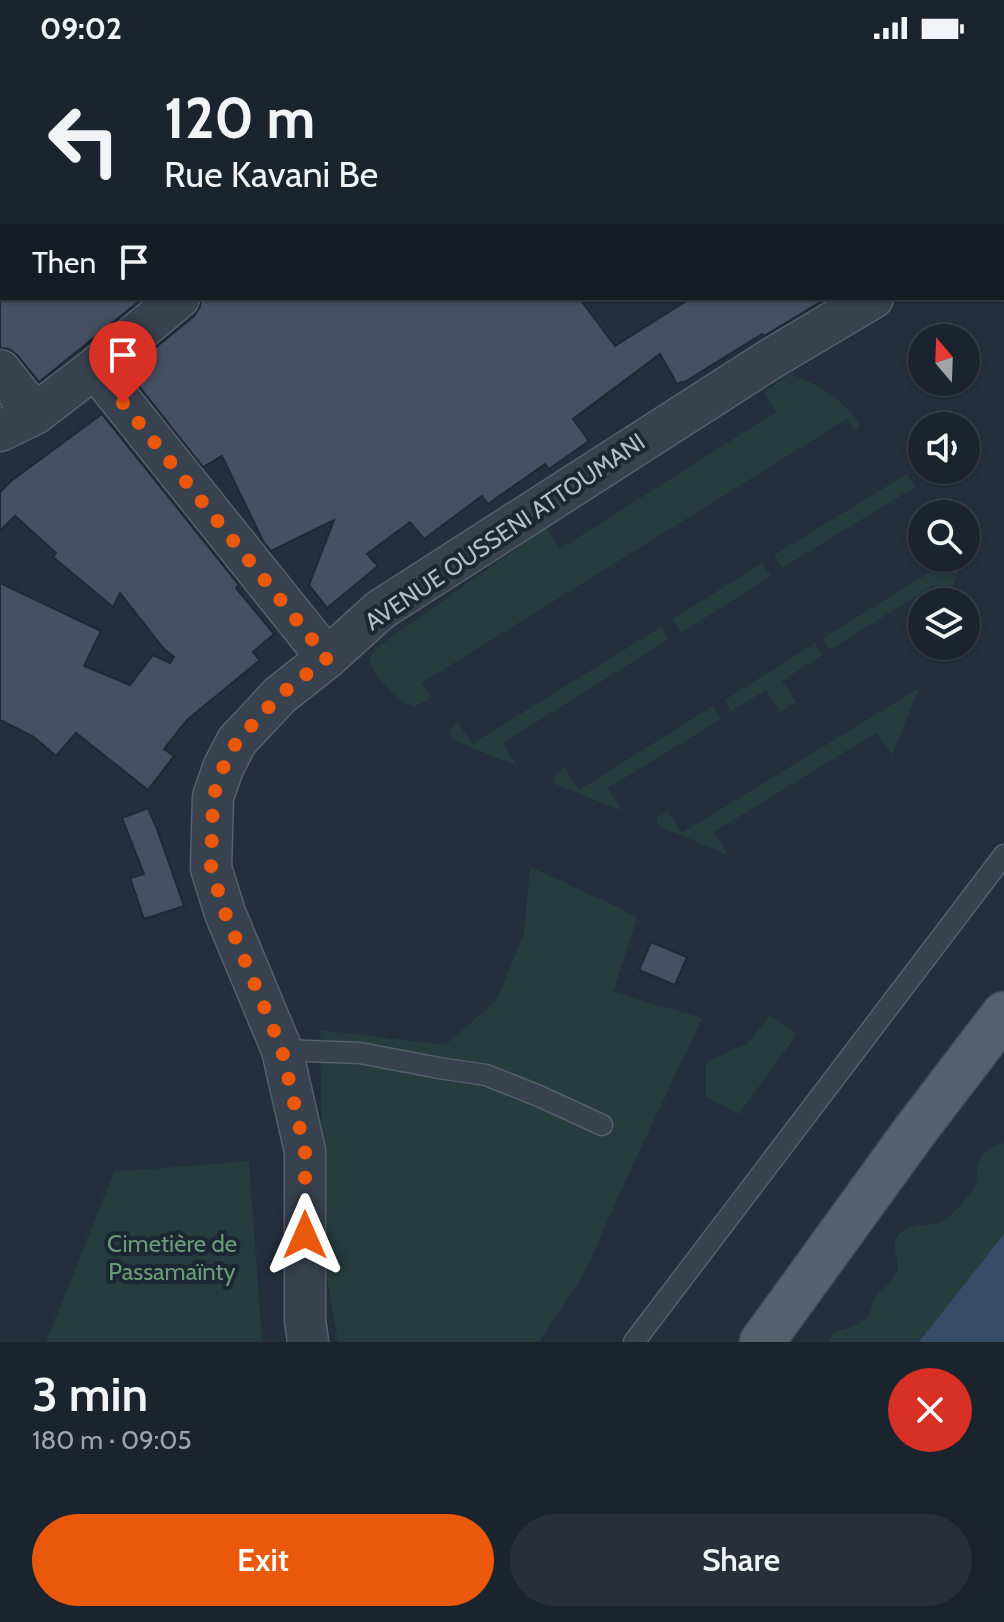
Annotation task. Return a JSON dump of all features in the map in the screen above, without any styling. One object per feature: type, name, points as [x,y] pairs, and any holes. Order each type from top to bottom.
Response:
[{"type":"main road","points":[[762,1342],[1004,1014]]},
{"type":"street","points":[[0,431],[35,414],[177,300]]},
{"type":"street","name":"AVENUE OUSSENI ATTOUMANI","points":[[308,1342],[305,1320],[305,1151],[282,1050],[225,913],[211,868],[213,797],[237,741],[280,695],[380,610],[759,366],[870,300]]},
{"type":"street","points":[[95,368],[327,658]]},
{"type":"street","points":[[0,370],[35,414]]},
{"type":"lane","points":[[634,1342],[1004,855]]},
{"type":"lane","points":[[282,1050],[360,1053],[486,1075],[602,1125]]},
{"type":"green space","points":[[790,374],[830,394],[860,426],[855,431],[847,419],[422,683],[431,698],[414,707],[394,694],[376,674],[369,660],[376,648],[546,528],[560,549],[776,412],[764,392]]},
{"type":"green space","points":[[907,474],[908,484],[915,487],[782,568],[774,555]]},
{"type":"green space","points":[[762,563],[771,576],[681,633],[673,619]]},
{"type":"green space","points":[[930,572],[958,572],[952,588],[908,588],[908,601],[830,650],[823,638]]},
{"type":"green space","points":[[661,627],[669,639],[503,743],[517,766],[453,740],[449,731],[458,722],[472,744]]},
{"type":"green space","points":[[815,643],[822,655],[782,681],[796,702],[780,712],[766,690],[731,711],[725,700]]},
{"type":"green space","points":[[919,688],[892,755],[877,732],[714,832],[728,855],[657,823],[657,818],[668,811],[682,833]]},
{"type":"green space","points":[[713,706],[721,719],[608,788],[622,811],[553,781],[564,768],[579,790]]},
{"type":"green space","points":[[530,867],[637,918],[613,992],[702,1018],[583,1276],[539,1342],[338,1342],[327,1277],[323,1221],[320,1030],[445,1045],[496,1001],[524,935]]},
{"type":"green space","points":[[769,1015],[797,1034],[739,1114],[706,1097],[706,1062],[749,1043]]},
{"type":"green space","points":[[1004,1143],[1004,1342],[828,1342],[834,1332],[854,1326],[867,1317],[876,1295],[897,1272],[895,1245],[898,1236],[909,1228],[937,1223],[949,1217],[974,1187],[982,1156]]},
{"type":"green space","name":"Cimetière de Passamaïnty","points":[[249,1161],[262,1342],[46,1342],[114,1172]]},
{"type":"water","points":[[1004,1234],[1004,1342],[919,1342]]},
{"type":"building","points":[[0,300],[141,300],[39,382],[17,355],[9,349],[0,348]]},
{"type":"building","points":[[201,300],[580,300],[615,346],[688,300],[824,300],[683,383],[677,384],[660,354],[573,419],[589,441],[549,469],[545,464],[488,504],[482,496],[424,539],[410,522],[367,554],[378,566],[327,608],[309,585],[334,520],[271,551],[263,541],[222,456],[203,467],[127,371],[194,316]]},
{"type":"building","points":[[102,414],[239,585],[236,588],[274,634],[253,652],[260,660],[187,720],[164,749],[174,756],[148,790],[76,733],[56,756],[34,737],[0,720],[0,583],[101,631],[84,666],[130,685],[153,655],[170,663],[174,657],[164,649],[120,593],[113,607],[53,557],[56,553],[15,516],[0,531],[0,492]]},
{"type":"building","points":[[148,808],[184,906],[144,919],[130,878],[144,874],[122,818]]},
{"type":"building","points":[[651,942],[687,957],[675,985],[639,970]]},
{"type":"route","points":[[123,403],[327,658],[280,695],[237,741],[213,797],[211,868],[225,913],[282,1050],[305,1151],[305,1235]]}]
